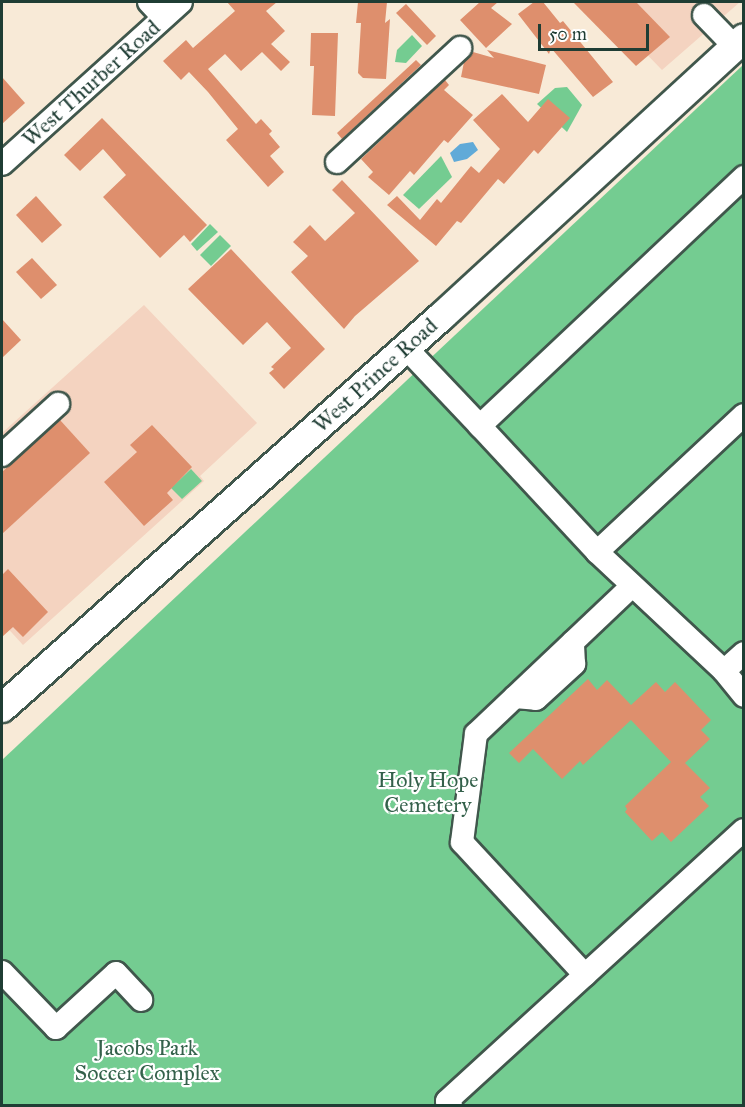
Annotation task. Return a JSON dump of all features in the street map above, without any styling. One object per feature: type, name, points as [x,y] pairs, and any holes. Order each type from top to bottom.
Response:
[{"type":"main road","name":"West Prince Road","points":[[2,708],[406,348],[739,42]]},
{"type":"street","name":"West Thurber Road","points":[[2,164],[156,9],[181,2]]},
{"type":"street","points":[[704,15],[739,42]]},
{"type":"street","points":[[337,162],[460,48]]},
{"type":"street","points":[[480,426],[744,177]]},
{"type":"street","points":[[406,348],[597,552],[631,587],[724,671],[744,696]]},
{"type":"street","points":[[2,455],[58,404]]},
{"type":"street","points":[[597,552],[744,415]]},
{"type":"street","points":[[585,975],[462,842],[476,734],[631,587]]},
{"type":"street","points":[[724,671],[744,652]]},
{"type":"street","points":[[451,1106],[447,1101],[744,830]]},
{"type":"street","points":[[2,972],[56,1028],[116,973],[141,1000]]},
{"type":"shaded area","points":[[596,2],[740,2],[662,70]]},
{"type":"shaded area","points":[[144,305],[257,423],[200,476],[204,481],[23,645],[2,622],[2,433]]},
{"type":"green space","points":[[412,35],[422,46],[406,63],[395,62],[397,50]]},
{"type":"green space","name":"Holy Hope Cemetery","points":[[743,65],[743,1105],[2,1105],[2,760]]},
{"type":"green space","points":[[567,87],[582,105],[567,132],[537,104],[555,88]]},
{"type":"green space","points":[[441,156],[452,177],[419,209],[403,195]]},
{"type":"green space","points":[[210,224],[218,232],[197,251],[191,244]]},
{"type":"green space","points":[[220,235],[231,246],[211,266],[200,255]]},
{"type":"green space","points":[[191,469],[202,481],[182,499],[171,488]]},
{"type":"water","points":[[473,142],[478,150],[467,159],[454,162],[450,153],[460,144]]},
{"type":"building","points":[[227,2],[277,2],[266,11],[285,31],[271,44],[290,62],[281,71],[262,52],[241,71],[225,54],[208,69],[256,124],[261,119],[272,131],[269,134],[280,147],[270,156],[284,172],[268,187],[226,140],[238,129],[208,92],[189,72],[181,80],[163,61],[186,40],[193,48],[235,11]]},
{"type":"building","points":[[358,2],[387,2],[385,23],[390,19],[386,79],[363,78],[358,73],[361,23],[356,23]]},
{"type":"building","points":[[480,2],[498,2],[491,8],[512,24],[486,48],[460,20]]},
{"type":"building","points":[[534,2],[543,2],[560,23],[563,21],[613,82],[593,97],[551,48],[549,54],[518,14]]},
{"type":"building","points":[[573,2],[636,2],[670,37],[636,66]]},
{"type":"building","points":[[406,4],[436,36],[427,45],[396,13]]},
{"type":"building","points":[[311,33],[338,33],[335,116],[312,115],[314,66],[310,66]]},
{"type":"building","points":[[487,50],[546,65],[539,94],[461,77],[464,62],[473,52],[494,58]]},
{"type":"building","points":[[416,60],[421,65],[342,139],[337,133]]},
{"type":"building","points":[[2,77],[25,103],[2,124]]},
{"type":"building","points":[[445,80],[449,85],[444,90],[473,115],[448,143],[444,140],[414,175],[410,171],[389,195],[368,177],[373,172],[361,159]]},
{"type":"building","points":[[502,94],[528,122],[548,99],[570,118],[538,154],[534,150],[504,184],[498,179],[461,223],[457,221],[436,246],[387,205],[397,196],[420,220],[437,199],[441,203],[471,166],[479,173],[500,149],[473,120]]},
{"type":"building","points":[[102,118],[207,225],[190,242],[184,235],[160,258],[103,197],[126,175],[103,149],[80,171],[64,155]]},
{"type":"building","points":[[342,180],[419,261],[355,316],[344,329],[291,272],[308,256],[293,242],[310,225],[325,241],[355,213],[332,190]]},
{"type":"building","points":[[36,196],[62,225],[42,243],[16,215]]},
{"type":"building","points":[[231,249],[325,349],[284,389],[269,373],[274,369],[271,367],[291,348],[267,322],[243,345],[188,289]]},
{"type":"building","points":[[32,258],[57,285],[41,299],[16,272]]},
{"type":"building","points":[[2,319],[21,340],[2,358]]},
{"type":"building","points":[[60,420],[90,453],[2,534],[2,472]]},
{"type":"building","points":[[152,425],[192,467],[167,493],[173,500],[144,526],[104,482],[137,452],[130,445]]},
{"type":"building","points":[[8,569],[48,612],[23,637],[13,627],[2,637],[2,575]]},
{"type":"building","points":[[588,679],[597,690],[607,680],[631,705],[656,682],[665,692],[675,682],[711,720],[701,730],[710,739],[685,763],[710,788],[700,797],[709,806],[671,842],[662,832],[652,841],[625,812],[627,809],[625,806],[671,762],[631,720],[583,765],[580,761],[562,779],[533,749],[519,763],[509,753]]},
{"type":"park label","name":"Jacobs Park Soccer Complex","points":[[147,1060]]}]
